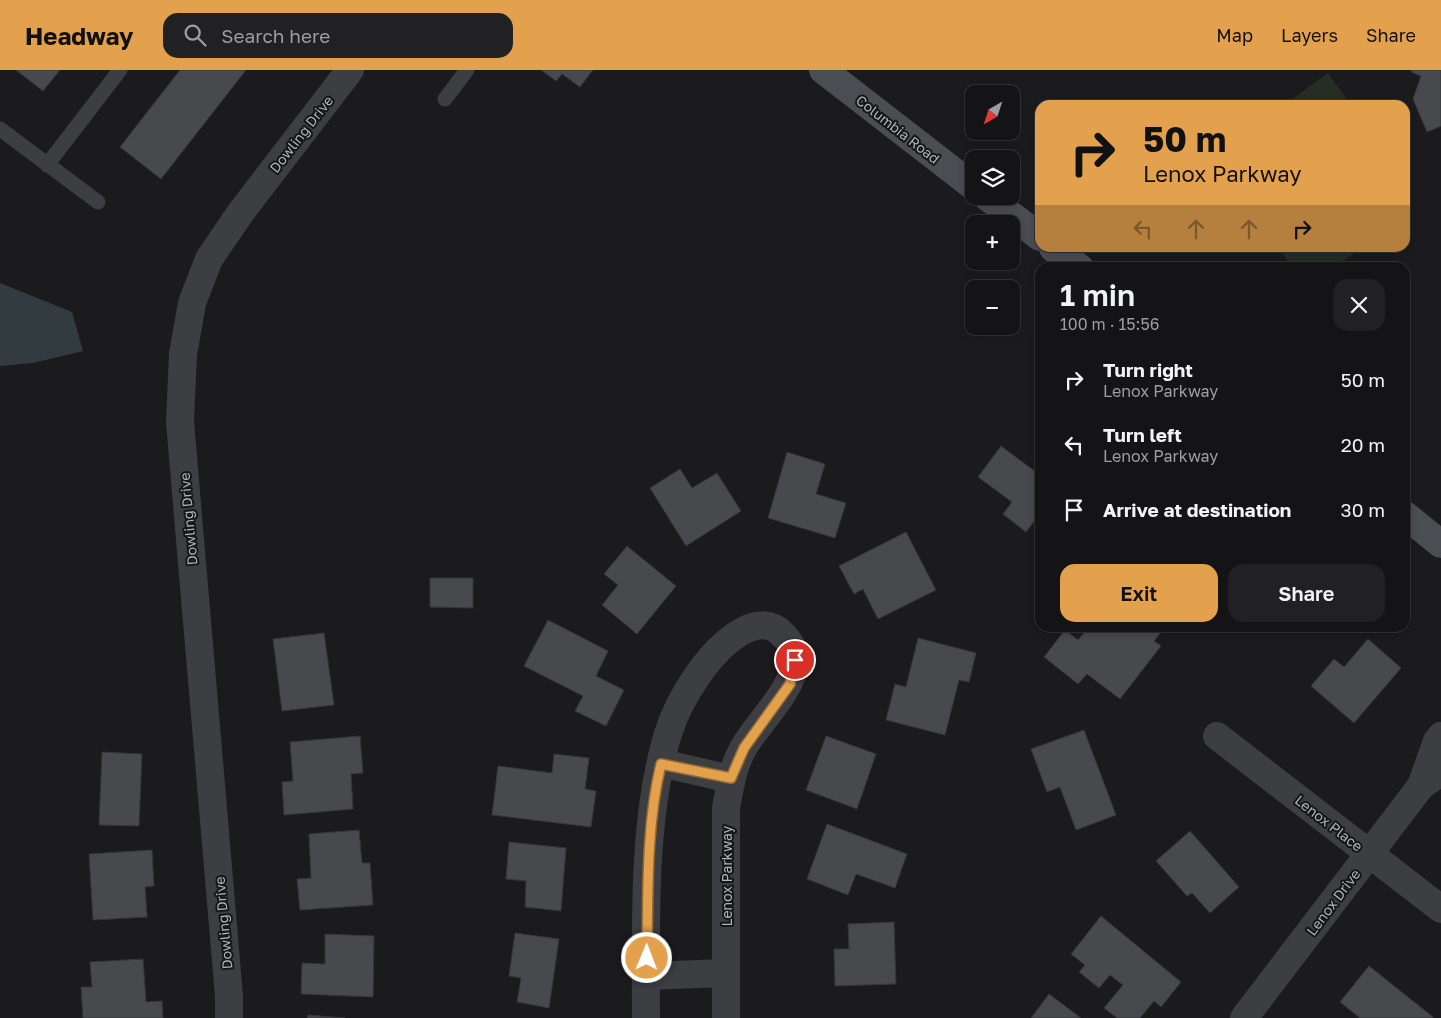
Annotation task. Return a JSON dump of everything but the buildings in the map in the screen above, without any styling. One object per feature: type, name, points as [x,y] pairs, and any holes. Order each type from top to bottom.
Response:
[{"type":"main road","name":"Columbia Road","points":[[823,70],[965,180]]},
{"type":"main road","points":[[998,205],[1035,234]]},
{"type":"main road","points":[[1058,252],[1072,262]]},
{"type":"main road","points":[[1410,519],[1441,544]]},
{"type":"street","name":"Dowling Drive","points":[[229,1018],[229,996],[180,422],[182,354],[192,303],[209,259],[241,212],[350,70]]},
{"type":"street","name":"Lenox Parkway","points":[[646,1018],[649,866],[655,790],[667,736],[696,676],[718,648],[736,633],[756,625],[774,627],[791,641],[795,660],[790,684],[744,748],[731,778],[726,808],[726,1018]]},
{"type":"street","name":"Lenox Place","points":[[1217,736],[1441,909]]},
{"type":"street","name":"Lenox Drive","points":[[1244,1018],[1369,854],[1431,779],[1438,741],[1441,736]]},
{"type":"street","points":[[661,764],[731,778]]},
{"type":"street","points":[[646,976],[725,973]]},
{"type":"lane","points":[[47,165],[120,70]]},
{"type":"lane","points":[[446,99],[467,70]]},
{"type":"lane","points":[[0,129],[98,202]]},
{"type":"shaded area","points":[[1328,73],[1347,100],[1291,100]]},
{"type":"shaded area","points":[[1281,252],[1355,252],[1341,262],[1289,262]]},
{"type":"shaded area","points":[[0,283],[72,312],[83,351],[33,363],[0,366]]},
{"type":"route","points":[[647,958],[649,866],[655,790],[661,764],[731,778],[744,748],[770,709],[790,684],[795,660]]}]
